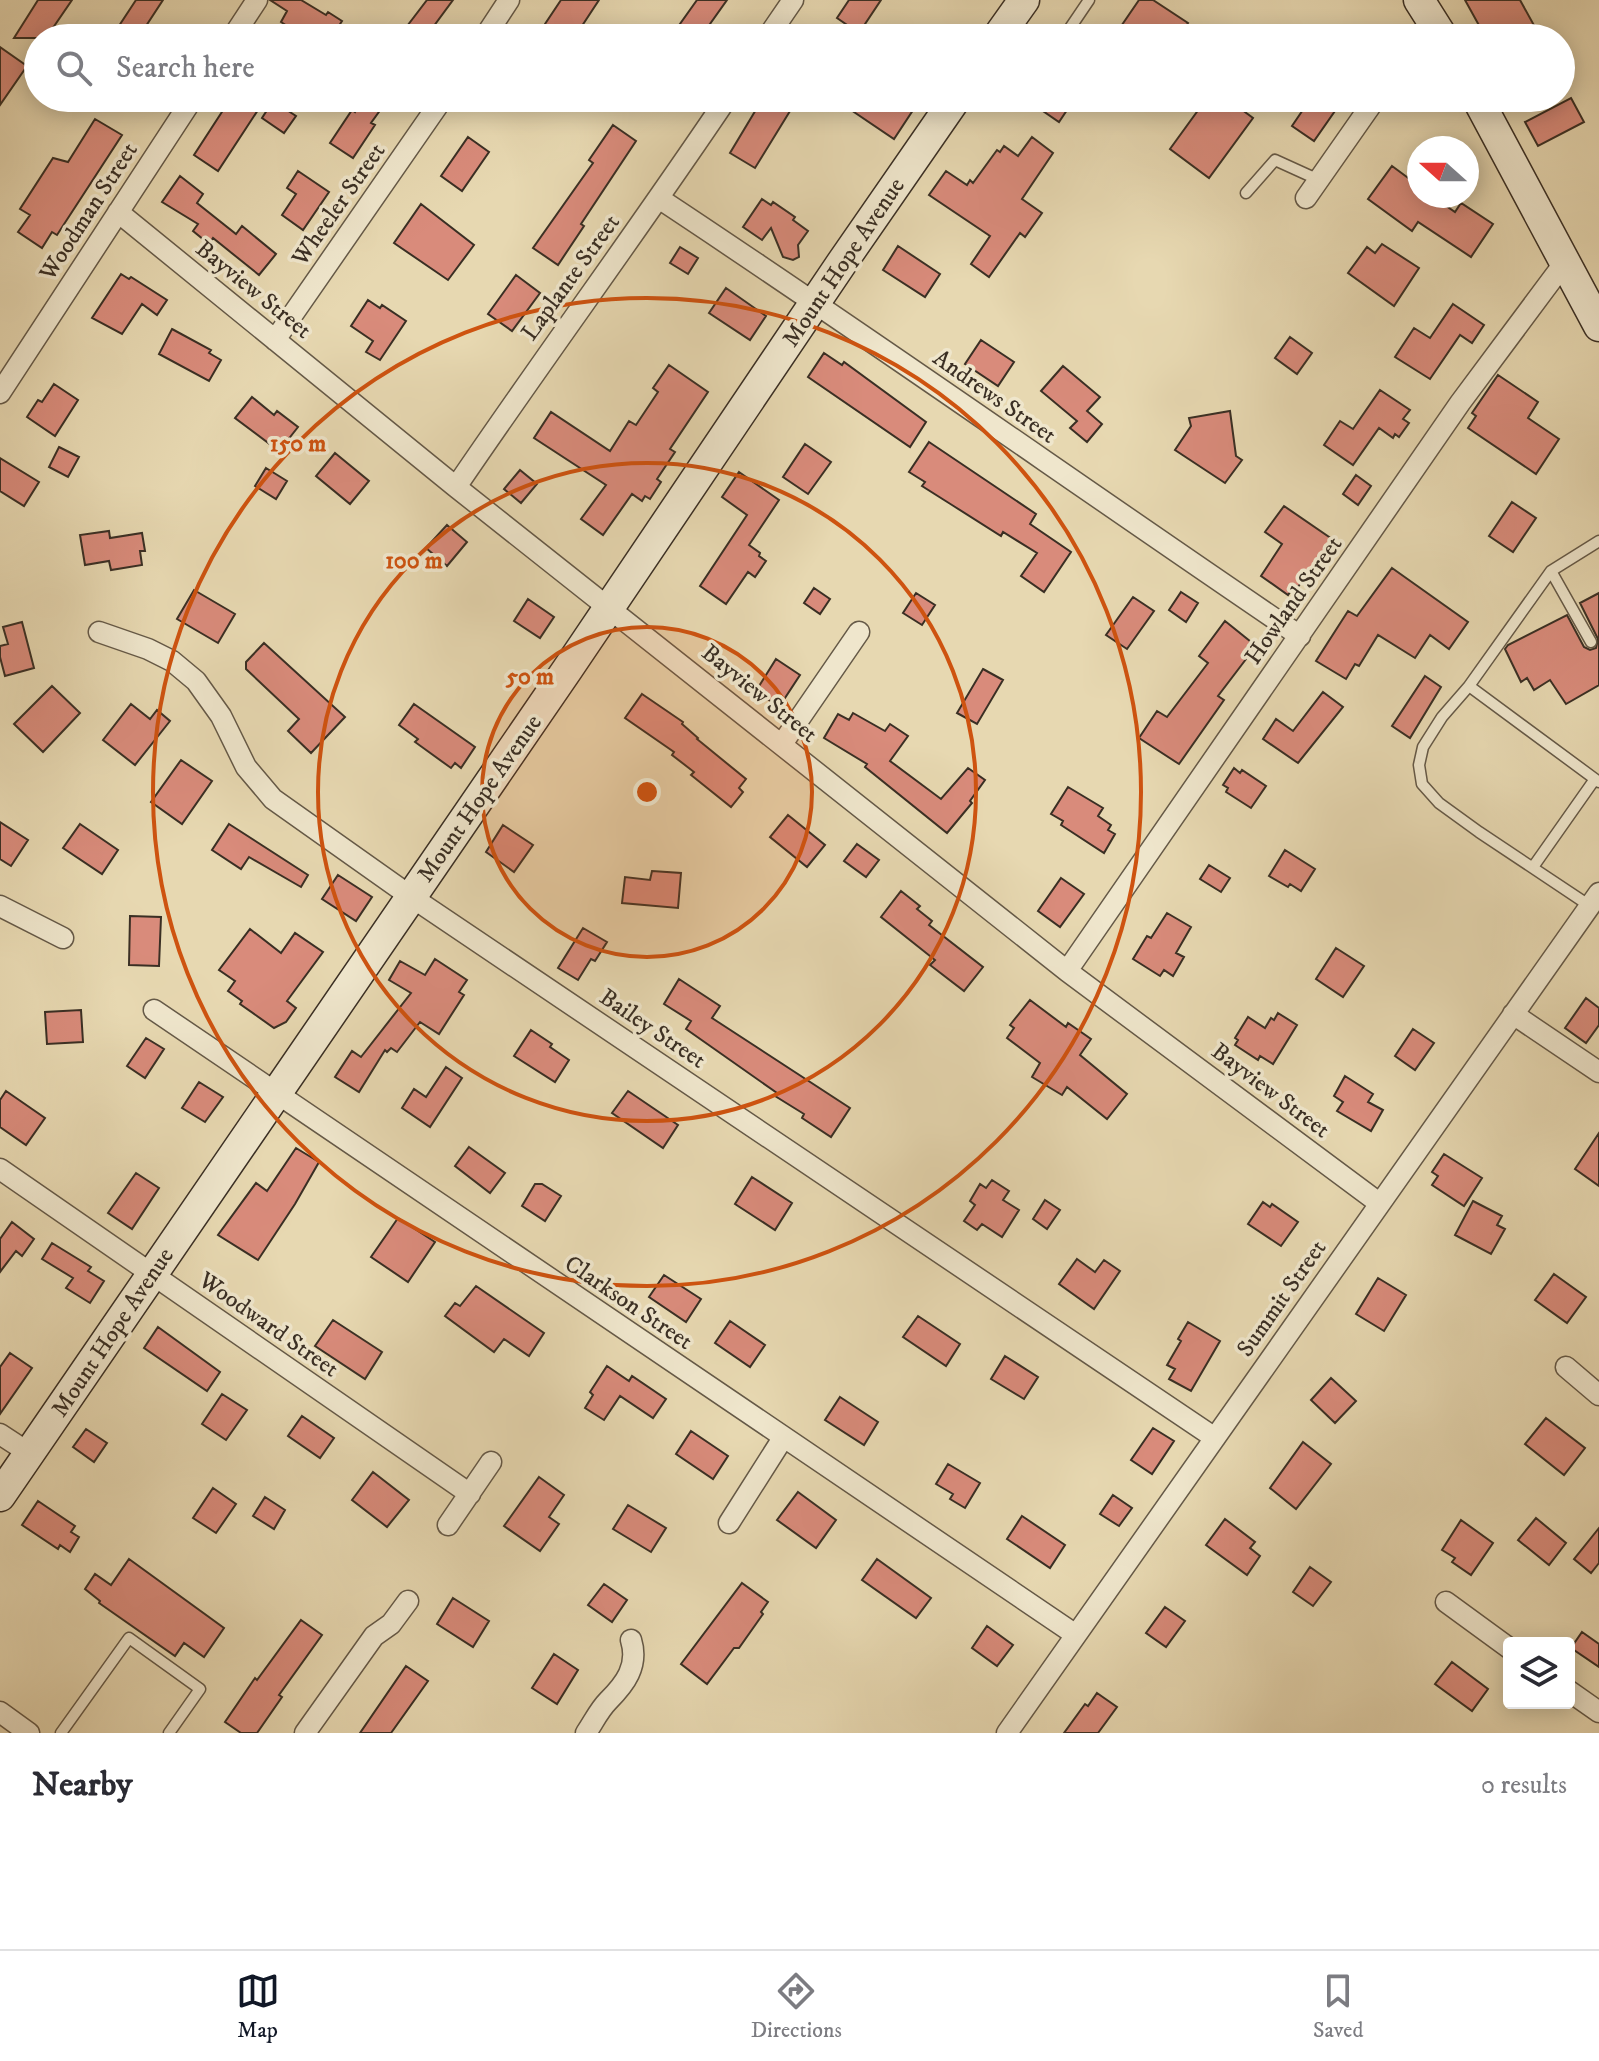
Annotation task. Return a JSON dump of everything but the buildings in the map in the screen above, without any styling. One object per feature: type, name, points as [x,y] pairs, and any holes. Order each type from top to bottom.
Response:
[{"type":"main road","points":[[1007,24],[1024,0]]},
{"type":"main road","name":"Mount Hope Avenue","points":[[0,1496],[946,112]]},
{"type":"main road","points":[[1485,112],[1599,326]]},
{"type":"street","points":[[241,24],[257,0]]},
{"type":"street","points":[[493,24],[509,0]]},
{"type":"street","points":[[777,24],[793,0]]},
{"type":"street","name":"Woodman Street","points":[[0,393],[184,112]]},
{"type":"street","name":"Wheeler Street","points":[[275,340],[433,112]]},
{"type":"street","name":"Laplante Street","points":[[456,487],[547,352],[660,199],[718,112]]},
{"type":"street","points":[[1306,198],[1366,112]]},
{"type":"street","name":"Andrews Street","points":[[660,199],[1300,636]]},
{"type":"street","name":"Bayview Street","points":[[118,212],[456,487],[1067,971],[1379,1203]]},
{"type":"street","name":"Howland Street","points":[[1067,971],[1460,403],[1565,262]]},
{"type":"street","name":"Bailey Street","points":[[99,632],[172,661],[196,681],[221,716],[246,767],[273,799],[410,896],[1215,1438]]},
{"type":"street","points":[[782,744],[859,632]]},
{"type":"street","name":"Summit Street","points":[[1007,1733],[1594,899]]},
{"type":"street","points":[[0,906],[63,938]]},
{"type":"street","name":"Clarkson Street","points":[[154,1010],[1076,1635]]},
{"type":"street","points":[[1513,1014],[1599,1072]]},
{"type":"street","name":"Woodward Street","points":[[0,1169],[470,1494]]},
{"type":"street","points":[[1566,1367],[1599,1395]]},
{"type":"street","points":[[0,1434],[29,1453]]},
{"type":"street","points":[[729,1523],[783,1438]]},
{"type":"street","points":[[448,1525],[491,1462]]},
{"type":"street","points":[[305,1733],[374,1636],[391,1624],[408,1601]]},
{"type":"street","points":[[1446,1602],[1503,1644]]},
{"type":"street","points":[[586,1733],[630,1673],[634,1650],[631,1640]]},
{"type":"street","points":[[1575,1695],[1599,1712]]},
{"type":"street","points":[[0,1712],[29,1733]]},
{"type":"lane","points":[[1073,24],[1089,0]]},
{"type":"lane","points":[[1246,193],[1275,160],[1319,180]]},
{"type":"lane","points":[[1594,899],[1533,867],[1439,803],[1422,784],[1419,765],[1423,747],[1442,717],[1469,686],[1551,571],[1599,541]]},
{"type":"lane","points":[[1551,571],[1591,642]]},
{"type":"lane","points":[[1469,686],[1597,781],[1533,867]]},
{"type":"lane","points":[[61,1733],[129,1638],[200,1689],[169,1733]]}]
